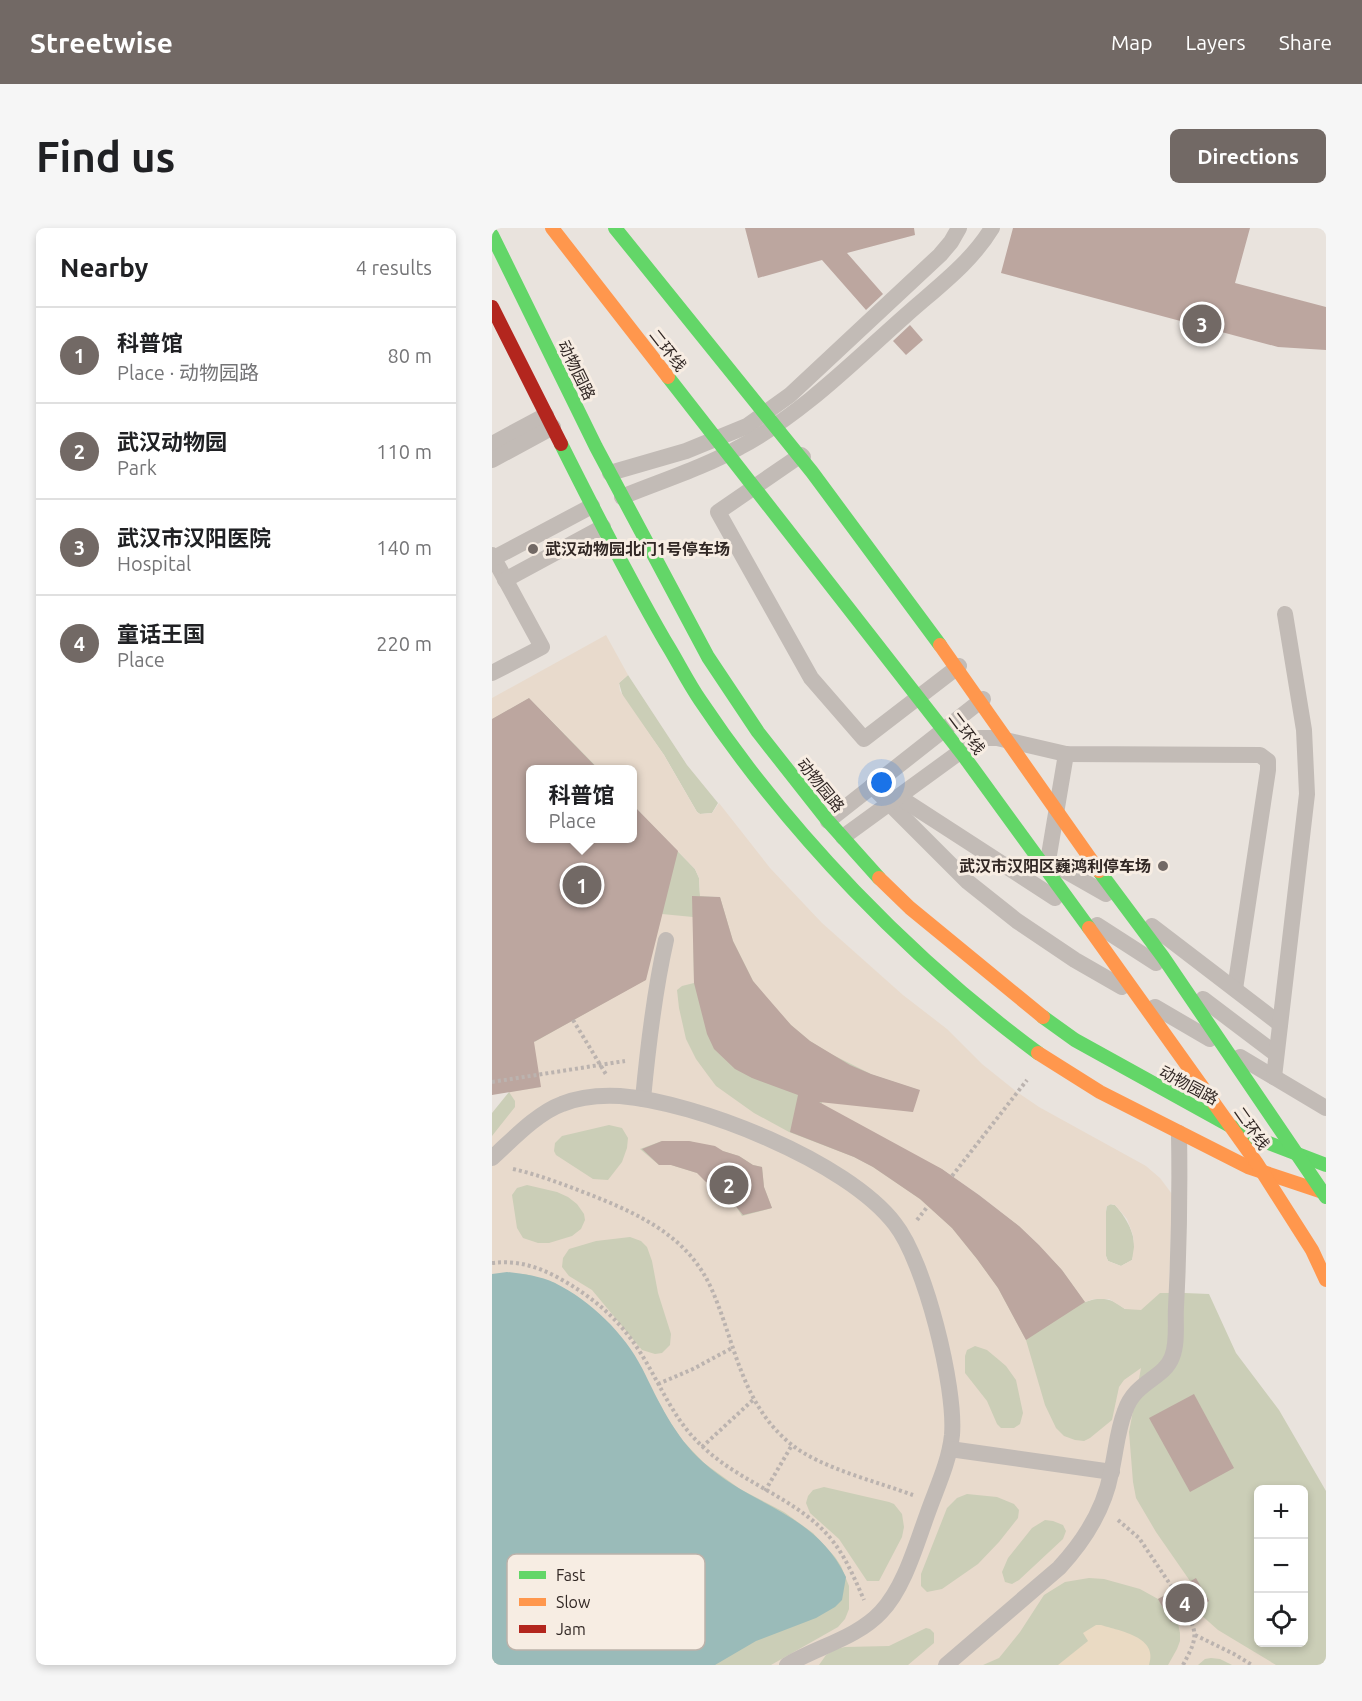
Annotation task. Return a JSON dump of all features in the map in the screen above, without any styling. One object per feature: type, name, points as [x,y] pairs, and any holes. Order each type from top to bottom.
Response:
[{"type":"main road","name":"二环线","points":[[552,228],[963,755],[1256,1162],[1312,1250],[1326,1280]]},
{"type":"main road","name":"二环线","points":[[615,228],[812,472],[947,654],[1079,844],[1163,957],[1326,1195]]},
{"type":"main road","name":"动物园路","points":[[492,235],[622,497],[696,637],[758,732],[828,821],[883,882],[919,916],[1025,1004],[1076,1040],[1245,1134],[1326,1165]]},
{"type":"main road","points":[[492,307],[628,577],[699,699],[765,789],[822,855],[899,935],[991,1018],[1045,1058],[1100,1092],[1248,1167],[1326,1195]]},
{"type":"lane","points":[[610,473],[686,451],[747,426],[772,410],[940,255],[959,228]]},
{"type":"lane","points":[[622,497],[689,471],[740,447],[782,421],[974,253],[992,228]]},
{"type":"lane","points":[[492,444],[550,421]]},
{"type":"lane","points":[[492,460],[550,421]]},
{"type":"lane","points":[[828,821],[983,699],[959,666],[801,455],[718,512],[811,678],[864,739],[959,666]]},
{"type":"lane","points":[[492,674],[542,647],[493,556],[592,506]]},
{"type":"lane","points":[[505,579],[603,527]]},
{"type":"lane","points":[[1274,1077],[1307,794],[1304,730],[1285,614]]},
{"type":"lane","points":[[843,837],[979,738],[997,738],[1066,754],[1260,755],[1268,761],[1268,770],[1235,989]]},
{"type":"lane","points":[[1066,754],[1048,861],[1101,891],[1173,941],[1280,1024]]},
{"type":"lane","points":[[873,786],[1155,963],[1276,1054]]},
{"type":"lane","points":[[894,800],[968,882],[1017,921],[1076,960],[1326,1108]]},
{"type":"lane","points":[[643,1099],[654,1001],[666,940]]},
{"type":"lane","points":[[498,1162],[527,1127],[560,1104],[596,1096],[643,1099],[696,1111],[791,1150],[849,1181],[891,1219],[904,1238],[927,1295],[941,1348],[952,1412],[950,1449],[932,1501],[897,1588],[888,1604],[874,1619],[848,1635],[787,1665]]},
{"type":"lane","points":[[946,1665],[1059,1568],[1076,1550],[1101,1506],[1112,1472],[1119,1431],[1128,1402],[1137,1389],[1164,1369],[1172,1357],[1179,1214],[1179,1133]]},
{"type":"lane","points":[[950,1449],[1112,1472]]},
{"type":"path","points":[[573,1020],[619,1096]]},
{"type":"path","points":[[492,1082],[647,1058]]},
{"type":"path","points":[[952,1176],[1045,1058]]},
{"type":"path","points":[[498,1162],[555,1181],[638,1214],[663,1229],[701,1267],[713,1291],[732,1348],[754,1400],[765,1418],[792,1445],[818,1460],[932,1501]]},
{"type":"path","points":[[492,1263],[515,1262],[537,1268],[587,1294],[611,1315],[638,1348],[676,1417],[702,1447],[730,1470],[788,1504],[822,1530],[847,1560],[874,1619]]},
{"type":"path","points":[[657,1384],[693,1369],[732,1348]]},
{"type":"path","points":[[702,1447],[754,1400]]},
{"type":"path","points":[[765,1491],[792,1445]]},
{"type":"path","points":[[1101,1506],[1139,1538],[1174,1590]]},
{"type":"path","points":[[1183,1665],[1192,1648],[1195,1635],[1193,1624],[1187,1614]]},
{"type":"path","points":[[1195,1635],[1251,1665]]},
{"type":"green space","points":[[628,675],[687,765],[718,803],[712,813],[697,812],[664,755],[623,697],[619,683]]},
{"type":"green space","points":[[529,698],[595,765],[526,765],[526,843],[637,843],[637,809],[695,869],[699,878],[700,896],[720,897],[871,1074],[920,1090],[913,1112],[876,1107],[942,1169],[1019,1226],[1062,1270],[1085,1302],[1106,1299],[1116,1302],[1125,1309],[1160,1292],[1209,1294],[1236,1353],[1279,1410],[1326,1491],[1326,1665],[492,1665],[492,1113],[509,1092],[541,1087],[492,719]]},
{"type":"green space","points":[[1109,1204],[1115,1205],[1120,1211],[1133,1237],[1132,1260],[1121,1266],[1108,1261],[1106,1256],[1106,1212]]},
{"type":"sand","points":[[1096,1625],[1127,1633],[1143,1642],[1151,1655],[1149,1665],[1058,1665],[1088,1641],[1083,1633]]},
{"type":"shaded area","points":[[606,635],[628,675],[619,683],[620,691],[664,755],[697,812],[712,813],[719,803],[770,868],[822,923],[1017,1092],[1039,1107],[1146,1166],[1160,1178],[1172,1194],[1169,1293],[1160,1293],[1141,1310],[1125,1309],[1109,1299],[1094,1299],[1085,1302],[1062,1270],[1039,1245],[979,1195],[942,1169],[819,1112],[823,1099],[912,1112],[919,1090],[871,1074],[831,1054],[810,1041],[773,1006],[753,981],[733,941],[720,897],[700,896],[699,878],[695,869],[637,809],[637,765],[595,765],[529,698],[492,719],[492,698]],"holes":[[[1111,1204],[1115,1205],[1127,1219],[1133,1235],[1134,1247],[1132,1260],[1121,1266],[1108,1261],[1106,1256],[1106,1207]]]},
{"type":"shaded area","points":[[662,914],[693,917],[694,983],[677,990],[686,1039],[696,1059],[716,1086],[754,1113],[789,1132],[854,1157],[873,1167],[920,1199],[952,1228],[998,1288],[1026,1340],[1045,1405],[1056,1428],[1064,1436],[1084,1441],[1112,1420],[1119,1387],[1124,1380],[1141,1368],[1129,1432],[1136,1498],[1190,1581],[1158,1599],[1140,1589],[1104,1579],[1089,1578],[1065,1582],[1044,1595],[1020,1632],[999,1658],[983,1665],[908,1665],[934,1643],[934,1633],[926,1628],[889,1646],[836,1649],[826,1655],[819,1665],[771,1665],[838,1627],[845,1619],[849,1609],[849,1586],[835,1557],[813,1533],[784,1512],[740,1489],[704,1463],[683,1441],[668,1419],[641,1367],[555,1283],[525,1274],[492,1274],[492,1136],[515,1107],[515,1101],[509,1092],[541,1087],[495,1064],[645,980]],"holes":[[[609,1125],[622,1128],[628,1138],[622,1162],[608,1180],[593,1179],[556,1155],[555,1143],[562,1136]],[[662,1141],[689,1141],[739,1156],[753,1165],[762,1167],[764,1187],[772,1208],[742,1216],[735,1205],[717,1187],[697,1173],[671,1165],[659,1165],[640,1149]],[[527,1185],[557,1192],[577,1204],[585,1220],[581,1229],[572,1236],[549,1243],[538,1243],[523,1238],[517,1228],[512,1195],[517,1188]],[[630,1237],[641,1241],[647,1247],[671,1334],[670,1345],[662,1353],[655,1354],[642,1350],[592,1290],[569,1276],[562,1267],[563,1258],[569,1249],[596,1241]],[[975,1346],[987,1350],[1006,1366],[1016,1380],[1023,1413],[1020,1424],[1014,1428],[1001,1428],[997,1424],[987,1401],[965,1373],[967,1350]],[[824,1487],[894,1504],[902,1514],[904,1527],[902,1537],[879,1581],[867,1581],[839,1539],[810,1513],[806,1503],[813,1490]],[[967,1494],[997,1497],[1014,1504],[1019,1510],[1018,1518],[978,1564],[942,1589],[927,1592],[921,1586],[921,1574],[947,1508],[957,1498]],[[1045,1520],[1063,1525],[1066,1531],[1063,1539],[1012,1584],[1005,1582],[1002,1572],[1008,1558],[1032,1528]]]},
{"type":"shaded area","points":[[1197,1608],[1200,1614],[1218,1630],[1276,1665],[1232,1665],[1220,1659],[1211,1658],[1205,1659],[1198,1665],[1168,1665],[1180,1641],[1177,1619]]},
{"type":"water","points":[[507,1272],[537,1277],[555,1283],[581,1299],[605,1319],[635,1355],[668,1418],[693,1452],[722,1477],[800,1524],[833,1555],[846,1577],[842,1600],[816,1618],[756,1641],[715,1665],[492,1665],[492,1274]]},
{"type":"building","points":[[745,228],[914,228],[915,235],[847,253],[883,294],[866,310],[822,260],[758,278]]},
{"type":"building","points":[[1013,228],[1250,228],[1235,283],[1326,307],[1326,350],[1278,347],[1001,273]]},
{"type":"building","points":[[910,325],[923,340],[906,355],[893,341]]},
{"type":"building","points":[[529,698],[594,765],[526,765],[526,843],[637,843],[637,809],[678,851],[646,980],[534,1042],[541,1087],[492,1095],[492,719]]},
{"type":"building","points":[[692,896],[720,897],[733,941],[753,981],[791,1025],[810,1041],[850,1065],[920,1090],[913,1112],[819,1102],[942,1169],[979,1195],[1039,1245],[1062,1270],[1085,1302],[1026,1340],[998,1288],[977,1259],[952,1228],[920,1199],[854,1157],[790,1132],[798,1095],[752,1078],[735,1069],[714,1049],[707,1034],[694,983]]},
{"type":"building","points":[[662,1141],[689,1141],[715,1146],[753,1165],[762,1167],[764,1187],[772,1208],[743,1215],[735,1205],[724,1198],[717,1187],[706,1182],[697,1173],[671,1165],[659,1165],[642,1149]]},
{"type":"building","points":[[1194,1394],[1234,1468],[1190,1492],[1149,1418]]},
{"type":"building","points":[[1196,1578],[1209,1601],[1171,1622],[1158,1599]]},
{"type":"traffic: fast","points":[[615,228],[812,472],[940,645]]},
{"type":"traffic: fast","points":[[492,235],[596,447],[708,657],[758,732],[828,821],[879,878]]},
{"type":"traffic: fast","points":[[668,377],[963,755],[1089,928]]},
{"type":"traffic: fast","points":[[561,444],[651,617],[691,685],[772,798],[854,891],[898,935],[944,977],[1038,1053]]},
{"type":"traffic: fast","points":[[1099,871],[1163,957],[1326,1197]]},
{"type":"traffic: fast","points":[[1043,1017],[1075,1040],[1245,1134],[1326,1165]]},
{"type":"traffic: slow","points":[[552,228],[668,377]]},
{"type":"traffic: slow","points":[[940,645],[1099,871]]},
{"type":"traffic: slow","points":[[879,878],[910,908],[1043,1017]]},
{"type":"traffic: slow","points":[[1089,928],[1256,1162],[1312,1250],[1326,1280]]},
{"type":"traffic: slow","points":[[1038,1053],[1100,1092],[1248,1167],[1326,1193]]},
{"type":"traffic: jam","points":[[492,307],[561,444]]},
{"type":"place","name":"武汉市汉阳医院","points":[[1202,324]]},
{"type":"place","name":"武汉动物园北门1号停车场","points":[[533,549]]},
{"type":"place","name":"武汉市汉阳区巍鸿利停车场","points":[[1163,866]]},
{"type":"place","name":"科普馆","points":[[582,885]]},
{"type":"place","name":"武汉动物园","points":[[729,1185]]},
{"type":"place","name":"童话王国","points":[[1185,1603]]}]
